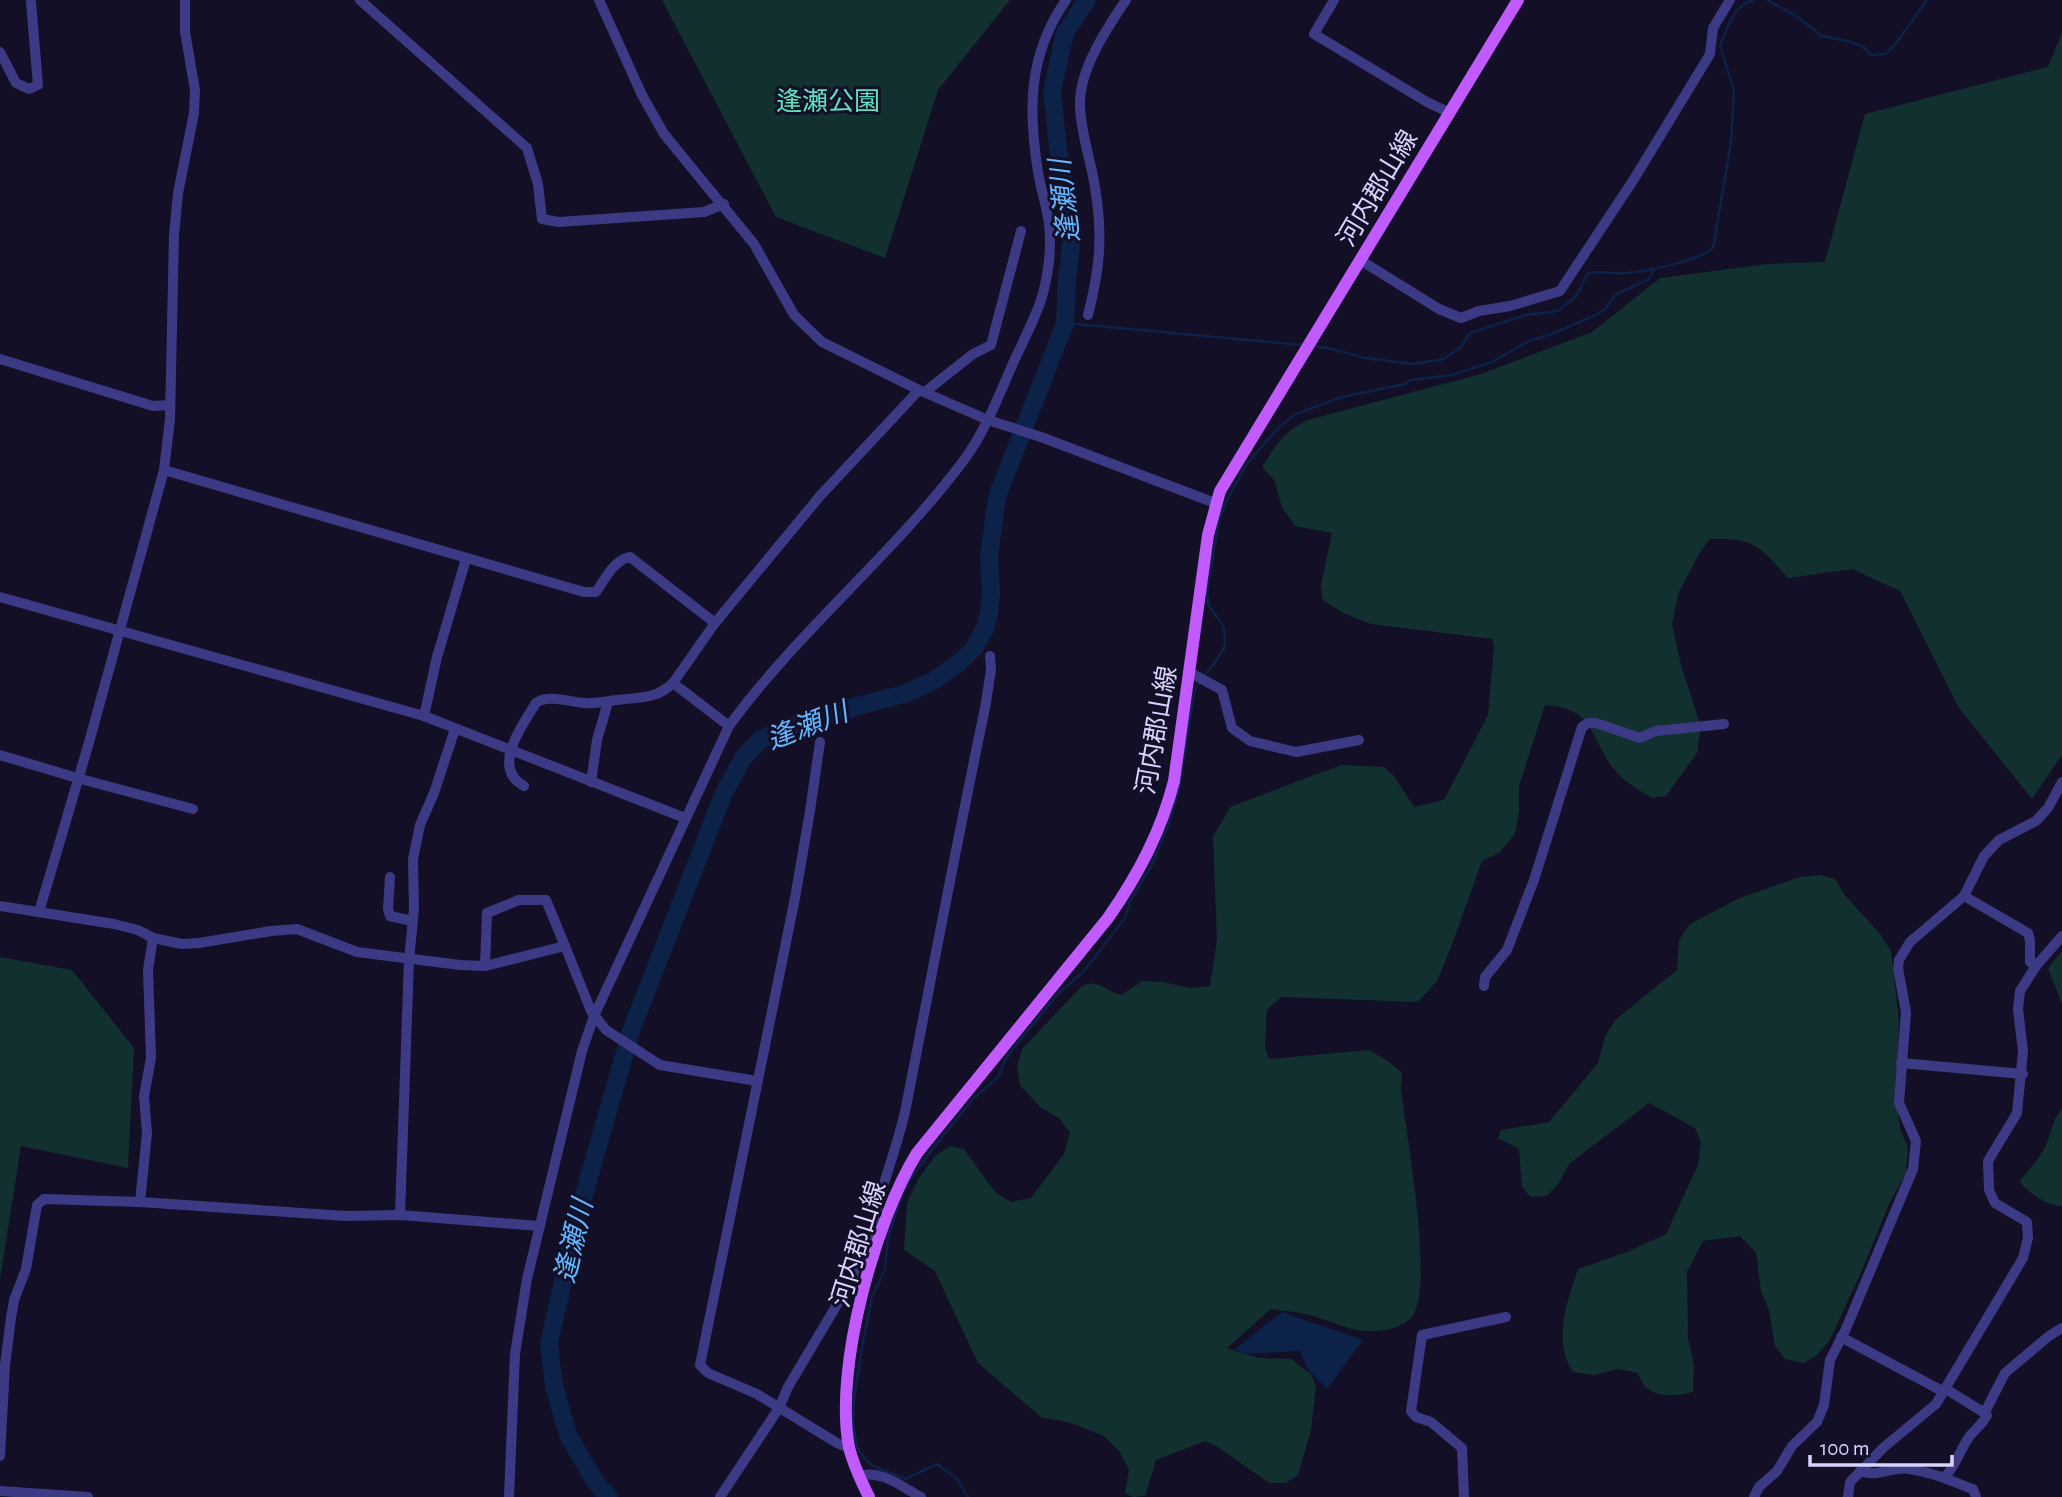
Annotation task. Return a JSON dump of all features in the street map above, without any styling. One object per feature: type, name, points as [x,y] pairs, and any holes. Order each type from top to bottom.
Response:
[{"type":"main road","name":"河内郡山線","points":[[869,1497],[849,1448],[845,1406],[851,1350],[874,1240],[901,1179],[917,1153],[1108,918],[1139,872],[1156,837],[1174,781],[1208,535],[1215,503],[1229,473],[1518,0]]},
{"type":"street","points":[[39,912],[164,470],[170,405],[174,235],[178,193],[194,113],[195,90],[185,32],[185,0]]},
{"type":"street","points":[[360,0],[527,148],[538,184],[542,219],[559,222],[704,212],[724,204]]},
{"type":"street","points":[[599,0],[642,95],[664,134],[724,204],[754,244],[782,296],[806,328],[822,342],[991,421],[1041,437],[1215,503]]},
{"type":"street","points":[[509,1497],[514,1354],[527,1279],[582,1051],[594,1016],[729,726],[756,689],[922,511],[991,421],[1040,302],[1047,273],[1050,252],[1049,225],[1038,175],[1031,120],[1033,78],[1042,42],[1066,0]]},
{"type":"street","points":[[1088,315],[1098,275],[1101,238],[1080,106],[1087,71],[1096,48],[1126,0]]},
{"type":"street","points":[[1334,0],[1314,34],[1426,102],[1450,113]]},
{"type":"street","points":[[1360,260],[1439,309],[1461,318],[1479,310],[1510,306],[1560,292],[1634,179],[1710,54],[1713,28],[1730,0]]},
{"type":"street","points":[[0,52],[16,83],[29,89],[38,85],[31,2]]},
{"type":"street","points":[[524,786],[513,776],[509,757],[517,734],[536,703],[541,700],[608,702],[652,697],[665,690],[673,683],[715,623],[820,496],[922,391],[973,354],[991,345],[1021,231]]},
{"type":"street","points":[[0,359],[153,406],[170,405]]},
{"type":"street","points":[[164,470],[466,559],[592,593],[596,592],[616,564],[630,557],[715,623]]},
{"type":"street","points":[[424,716],[437,657],[466,559]]},
{"type":"street","points":[[0,597],[424,716],[685,818]]},
{"type":"street","points":[[720,1497],[779,1408],[788,1387],[851,1281],[864,1244],[874,1240],[875,1211],[906,1107],[985,708],[991,665],[989,656]]},
{"type":"street","points":[[1189,672],[1222,690],[1232,728],[1251,741],[1296,752],[1359,740]]},
{"type":"street","points":[[673,683],[729,726]]},
{"type":"street","points":[[591,782],[597,740],[608,702]]},
{"type":"street","points":[[1485,986],[1485,977],[1507,950],[1534,880],[1550,821],[1582,727],[1588,723],[1596,723],[1640,738],[1656,730],[1724,724]]},
{"type":"street","points":[[400,1215],[413,859],[416,841],[455,729]]},
{"type":"street","points":[[820,742],[794,898],[700,1365],[708,1373],[757,1395],[849,1448]]},
{"type":"street","points":[[0,755],[193,809]]},
{"type":"street","points":[[1754,1497],[1759,1487],[1777,1471],[1792,1446],[1817,1422],[1824,1405],[1830,1360],[1845,1331],[1913,1169],[1916,1141],[1899,1103],[1906,1012],[1898,968],[1900,955],[1910,942],[1964,896],[1984,856],[1999,840],[2036,821],[2048,808],[2052,796],[2062,782]]},
{"type":"street","points":[[390,877],[390,916],[412,921]]},
{"type":"street","points":[[1964,896],[2028,933],[2029,961],[2036,966]]},
{"type":"street","points":[[485,966],[487,913],[519,900],[546,900],[594,1016],[606,1030],[660,1065],[757,1081]]},
{"type":"street","points":[[0,906],[114,924],[138,930],[153,938],[194,944],[296,929],[357,952],[409,960],[485,966],[565,946]]},
{"type":"street","points":[[1848,1497],[1850,1482],[1860,1471],[1883,1448],[1930,1410],[1945,1391],[2020,1265],[2026,1248],[2027,1223],[1995,1203],[1989,1190],[1990,1156],[2016,1117],[2023,1051],[2017,1004],[2020,991],[2036,966],[2062,936]]},
{"type":"street","points":[[140,1202],[147,1133],[144,1096],[151,1058],[148,970],[153,938]]},
{"type":"street","points":[[1901,1063],[2022,1074]]},
{"type":"street","points":[[0,1456],[10,1318],[13,1300],[26,1269],[38,1202],[51,1198],[140,1202],[346,1216],[400,1215],[540,1226]]},
{"type":"street","points":[[1464,1497],[1462,1448],[1431,1422],[1416,1417],[1411,1411],[1422,1335],[1506,1317]]},
{"type":"street","points":[[1841,1337],[1983,1412],[2006,1373],[2062,1328]]},
{"type":"street","points":[[1945,1477],[1956,1463],[1970,1435],[1987,1415]]},
{"type":"street","points":[[1860,1471],[1870,1474],[1897,1468],[1945,1477],[1973,1489],[1976,1497]]},
{"type":"street","points":[[859,1476],[881,1476],[921,1497]]},
{"type":"street","points":[[0,1491],[88,1497]]},
{"type":"green space","name":"逢瀬公園","points":[[662,0],[1010,0],[938,90],[885,258],[776,217]]},
{"type":"green space","points":[[2062,33],[2062,755],[2032,799],[1959,708],[1900,591],[1852,569],[1788,578],[1770,558],[1747,542],[1710,539],[1700,552],[1678,594],[1672,624],[1681,665],[1701,727],[1697,753],[1666,796],[1652,798],[1631,785],[1613,768],[1582,718],[1573,712],[1545,705],[1519,786],[1519,813],[1515,834],[1499,853],[1482,861],[1437,981],[1418,1002],[1281,997],[1267,1010],[1265,1047],[1269,1059],[1369,1050],[1402,1073],[1401,1089],[1420,1241],[1419,1298],[1413,1315],[1396,1327],[1367,1331],[1351,1329],[1308,1315],[1271,1309],[1227,1348],[1259,1358],[1291,1359],[1311,1374],[1316,1386],[1311,1430],[1298,1475],[1286,1483],[1269,1483],[1218,1447],[1205,1441],[1156,1460],[1145,1496],[1133,1497],[1125,1493],[1129,1470],[1120,1452],[1104,1436],[1071,1423],[1041,1417],[978,1363],[935,1271],[904,1250],[907,1203],[918,1179],[936,1155],[951,1146],[964,1149],[995,1192],[1011,1202],[1031,1198],[1064,1154],[1070,1133],[1059,1118],[1041,1108],[1020,1085],[1017,1067],[1022,1049],[1081,987],[1097,984],[1122,995],[1142,981],[1190,988],[1210,986],[1217,940],[1213,837],[1230,807],[1341,765],[1384,767],[1394,776],[1414,807],[1444,800],[1488,715],[1494,647],[1492,639],[1371,624],[1343,613],[1322,599],[1321,585],[1332,533],[1295,526],[1282,507],[1274,480],[1262,467],[1267,459],[1287,434],[1308,420],[1481,374],[1592,332],[1660,278],[1767,264],[1825,262],[1865,114],[2048,67]]},
{"type":"green space","points":[[1821,875],[1835,879],[1844,894],[1880,934],[1891,951],[1899,1021],[1897,1105],[1900,1128],[1908,1148],[1906,1173],[1889,1204],[1830,1340],[1816,1356],[1804,1363],[1785,1359],[1775,1346],[1769,1310],[1761,1291],[1756,1253],[1740,1236],[1703,1241],[1687,1272],[1688,1338],[1694,1365],[1693,1392],[1663,1395],[1646,1387],[1638,1373],[1618,1369],[1594,1375],[1573,1372],[1563,1348],[1562,1335],[1566,1308],[1578,1269],[1627,1252],[1666,1234],[1698,1165],[1701,1142],[1695,1128],[1649,1103],[1570,1163],[1558,1184],[1547,1196],[1531,1197],[1522,1187],[1519,1149],[1498,1138],[1501,1130],[1549,1122],[1598,1063],[1605,1037],[1615,1020],[1677,970],[1679,940],[1690,924],[1740,898],[1800,877]]},
{"type":"green space","points":[[2062,951],[2062,1004],[2048,968]]},
{"type":"green space","points":[[0,957],[72,970],[134,1048],[128,1168],[21,1146],[0,1280]]},
{"type":"green space","points":[[2062,1109],[2062,1206],[2038,1198],[2019,1181],[2041,1155],[2054,1121]]},
{"type":"water","points":[[1282,1312],[1363,1340],[1327,1389],[1308,1370],[1300,1351],[1244,1354],[1235,1349]]},
{"type":"waterway","name":"逢瀬川","points":[[609,1497],[596,1483],[568,1435],[554,1386],[549,1344],[575,1226],[631,1031],[723,795],[743,758],[760,740],[803,721],[907,693],[935,680],[975,647],[985,628],[991,593],[989,557],[997,497],[1065,323],[1073,227],[1059,158],[1052,91],[1065,33],[1087,0]]},
{"type":"waterway","points":[[1312,346],[1365,358],[1413,364],[1444,359],[1461,347],[1470,333],[1525,315],[1558,311],[1576,296],[1588,273],[1647,270],[1685,261],[1713,248],[1731,142],[1734,91],[1720,45],[1736,12],[1754,0]]},
{"type":"waterway","points":[[1767,0],[1795,15],[1822,36],[1862,46],[1872,55],[1885,54],[1894,46],[1927,0]]},
{"type":"waterway","points":[[1203,677],[1225,646],[1224,627],[1209,606],[1207,592],[1219,520],[1246,465],[1280,426],[1296,414],[1342,397],[1405,384],[1410,380],[1452,375],[1492,362],[1529,341],[1598,314],[1615,295],[1649,279],[1654,269]]},
{"type":"waterway","points":[[1065,323],[1302,345]]},
{"type":"waterway","points":[[968,1497],[957,1479],[937,1464],[906,1479],[873,1466],[857,1447],[853,1423],[854,1398],[872,1297],[885,1269],[888,1238],[901,1198],[911,1178],[973,1099],[999,1076],[1005,1060],[1016,1045],[1058,994],[1084,971],[1125,918],[1130,901],[1152,865],[1169,823],[1179,790],[1194,693],[1199,683]]}]
